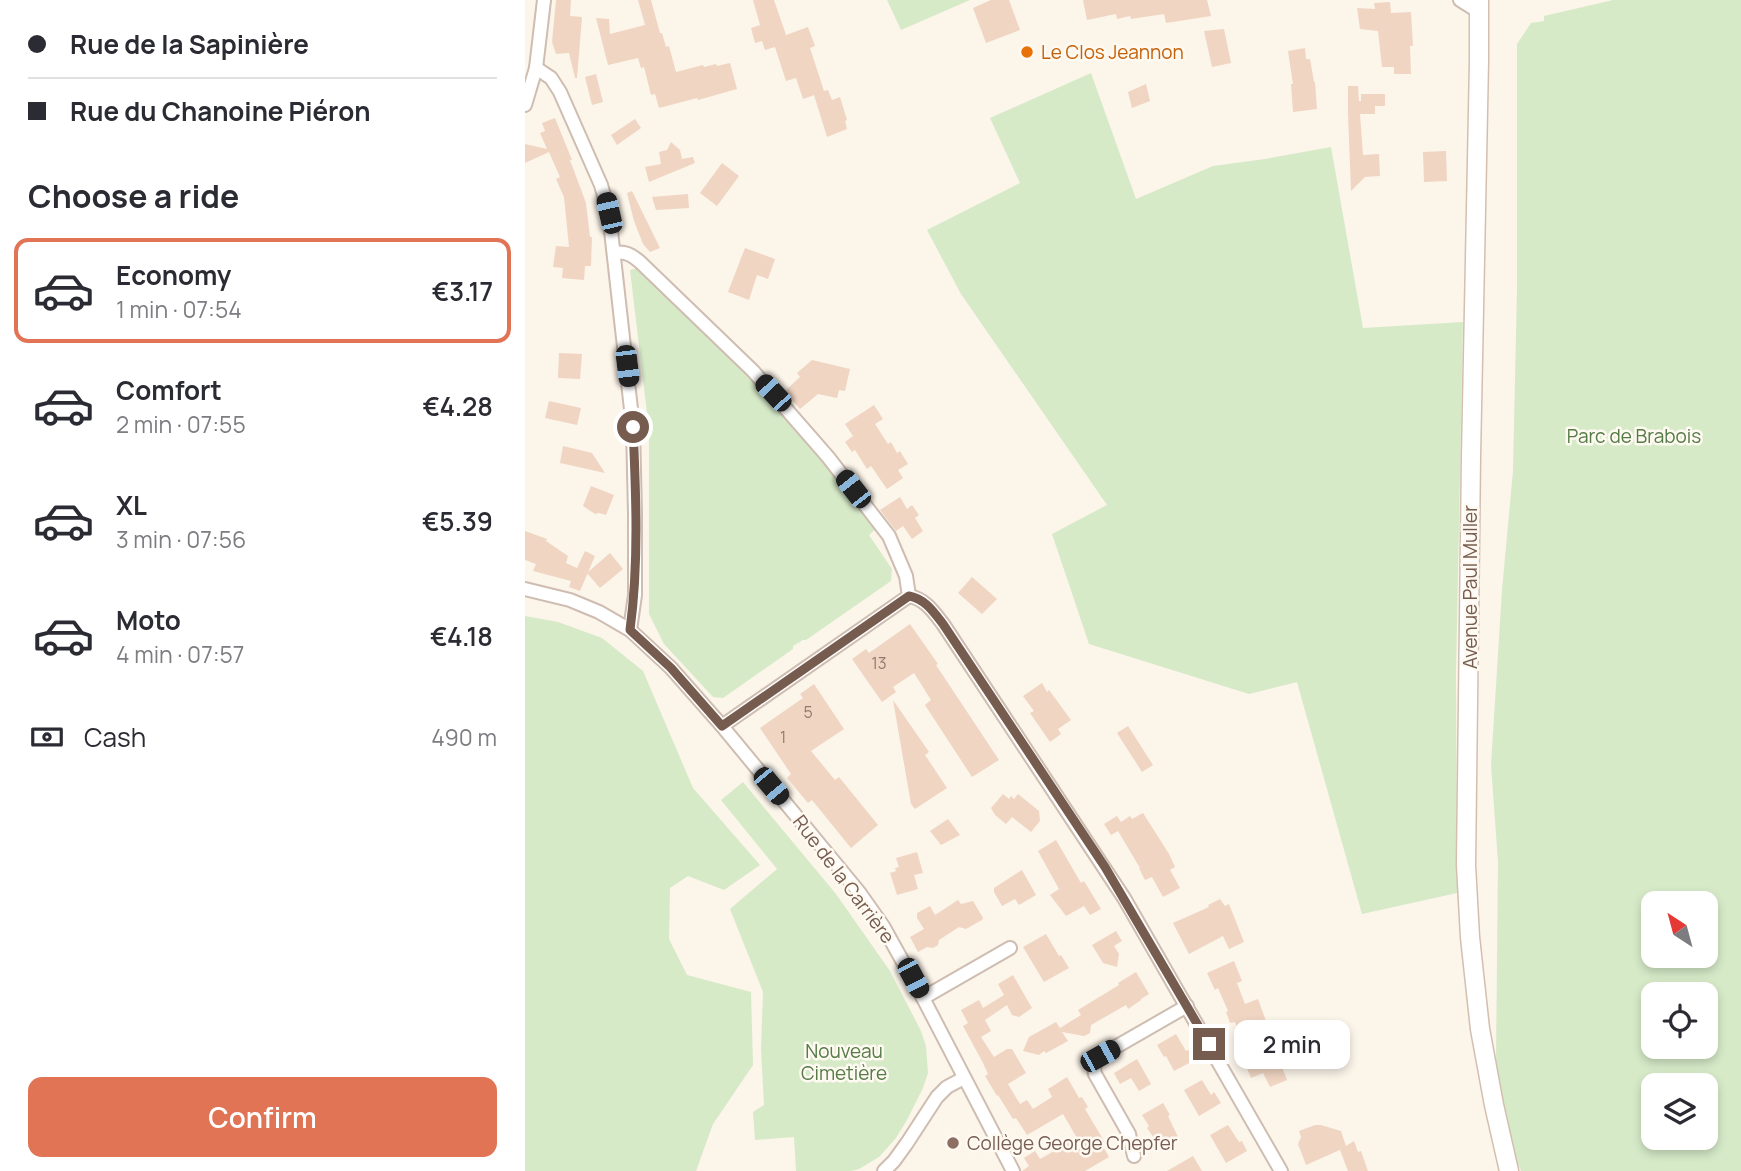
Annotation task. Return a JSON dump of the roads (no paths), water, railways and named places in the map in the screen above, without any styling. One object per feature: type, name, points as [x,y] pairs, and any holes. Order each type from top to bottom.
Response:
[{"type":"main road","name":"Avenue Paul Muller","points":[[1479,6],[1466,865],[1470,937],[1480,1029],[1509,1171]]},
{"type":"street","points":[[525,105],[536,68],[544,0]]},
{"type":"street","points":[[1460,0],[1479,6]]},
{"type":"street","points":[[536,68],[556,83],[601,185],[609,213],[634,453],[635,595],[630,630]]},
{"type":"street","points":[[614,253],[622,252],[641,262],[753,371],[828,457],[888,536],[906,576],[909,596]]},
{"type":"street","name":"Rue de la Carrière","points":[[525,589],[570,600],[599,612],[630,630],[671,668],[722,726],[872,910],[894,943],[1013,1171]]},
{"type":"street","points":[[722,726],[909,596],[925,602],[943,624],[1105,867],[1281,1171]]},
{"type":"street","points":[[923,998],[1010,948]]},
{"type":"street","points":[[1135,1156],[1129,1134],[1095,1074],[1096,1060],[1187,1006]]},
{"type":"street","points":[[884,1171],[907,1143],[937,1097],[964,1077]]},
{"type":"place","name":"Le Clos Jeannon","points":[[1027,52]]},
{"type":"place","name":"Collège George Chepfer","points":[[953,1143]]},
{"type":"park label","name":"Parc de Brabois","points":[[1634,436]]},
{"type":"park label","name":"Nouveau Cimetière","points":[[844,1062]]}]
